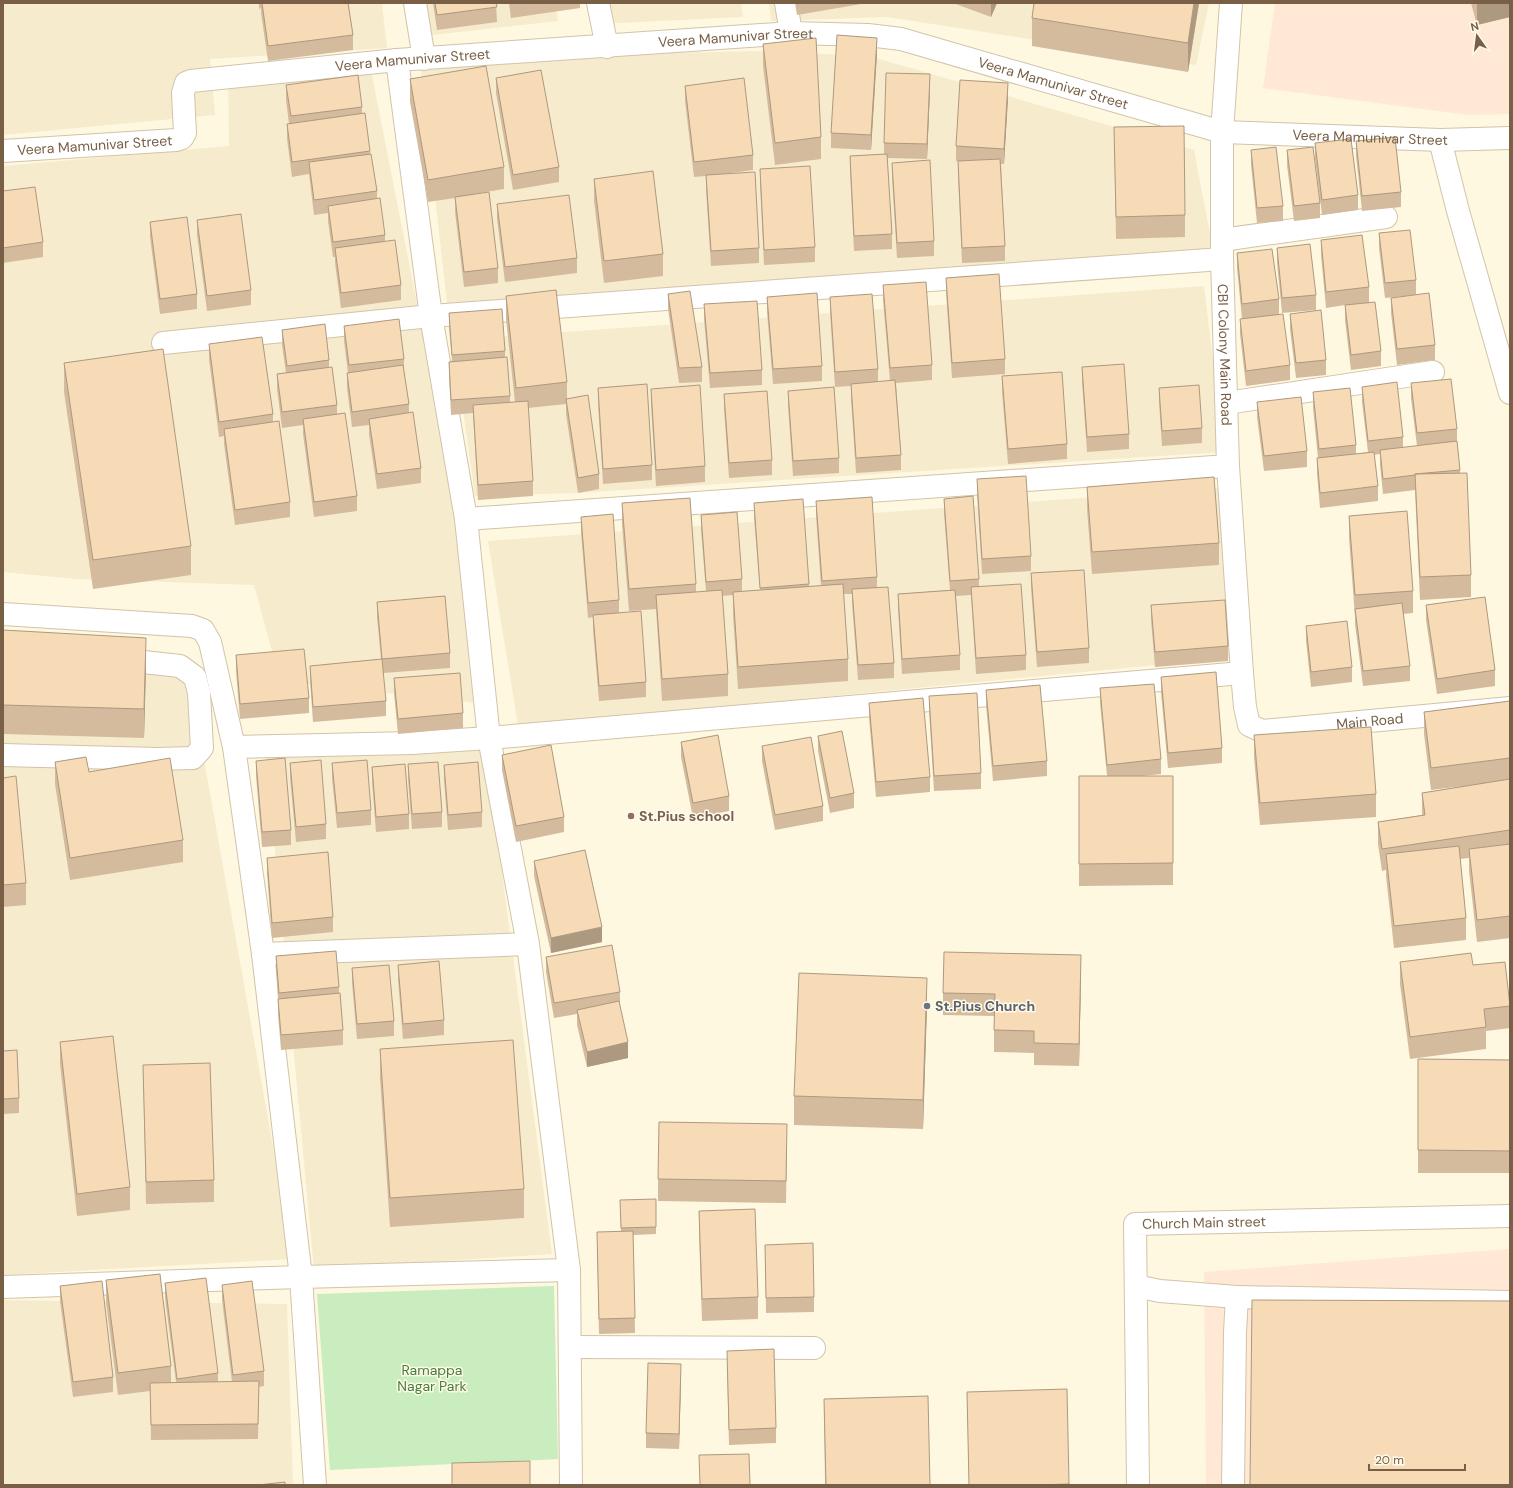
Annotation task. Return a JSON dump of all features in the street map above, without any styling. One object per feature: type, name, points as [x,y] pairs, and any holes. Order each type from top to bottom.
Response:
[{"type":"street","points":[[415,3],[424,59]]},
{"type":"street","points":[[598,3],[607,47]]},
{"type":"street","points":[[786,3],[791,33]]},
{"type":"street","name":"CBI Colony Main Road","points":[[1231,3],[1222,132],[1222,249],[1228,466],[1245,707]]},
{"type":"street","name":"Veera Mamunivar Street","points":[[3,151],[176,140],[182,138],[184,133],[183,93],[186,83],[191,81],[397,60],[607,47],[791,33],[868,35],[901,39],[1222,132],[1440,140],[1510,138]]},
{"type":"street","points":[[397,60],[431,316],[466,519],[489,738],[528,944],[569,1270],[571,1485]]},
{"type":"street","points":[[1440,140],[1460,219],[1510,393]]},
{"type":"street","points":[[163,343],[431,316],[1222,249],[1386,218]]},
{"type":"street","points":[[1227,402],[1433,372]]},
{"type":"street","points":[[466,519],[1228,466]]},
{"type":"street","points":[[16,622],[192,626],[204,630],[210,642],[234,747],[263,954],[301,1277],[315,1485]]},
{"type":"street","points":[[3,755],[158,759],[193,758],[202,748],[199,693],[195,677],[180,666],[93,656]]},
{"type":"street","points":[[234,747],[412,743],[489,738],[1242,673]]},
{"type":"street","name":"Main Road","points":[[1245,707],[1249,725],[1254,729],[1262,731],[1510,708]]},
{"type":"street","points":[[263,954],[528,944]]},
{"type":"street","name":"Church Main street","points":[[1138,1485],[1135,1224],[1510,1216]]},
{"type":"street","points":[[3,1287],[569,1270]]},
{"type":"street","points":[[1136,1286],[1160,1291],[1237,1297],[1510,1302]]},
{"type":"street","points":[[1233,1485],[1235,1332],[1237,1297]]},
{"type":"street","points":[[570,1347],[814,1348]]},
{"type":"shaded area","points":[[3,3],[382,3],[387,48],[210,59],[215,115],[3,135]]},
{"type":"shaded area","points":[[418,3],[555,3],[558,21],[424,36]]},
{"type":"shaded area","points":[[594,3],[741,3],[743,17],[598,24]]},
{"type":"shaded area","points":[[769,3],[1209,3],[1196,65],[887,17],[771,21]]},
{"type":"shaded area","points":[[1275,3],[1510,3],[1510,114],[1468,115],[1263,88]]},
{"type":"shaded area","points":[[759,51],[869,56],[1194,150],[1213,249],[448,312],[420,64],[565,55]]},
{"type":"shaded area","points":[[369,60],[455,496],[485,704],[280,681],[254,585],[76,579],[3,572],[3,166],[229,146],[228,72]]},
{"type":"shaded area","points":[[1204,286],[1224,452],[578,493],[475,496],[453,340]]},
{"type":"shaded area","points":[[1219,488],[1230,658],[518,726],[488,541]]},
{"type":"shaded area","points":[[3,642],[186,659],[293,1259],[3,1275]]},
{"type":"shaded area","points":[[486,750],[552,1254],[314,1270],[266,754]]},
{"type":"shaded area","points":[[1510,1249],[1510,1485],[1206,1485],[1204,1272]]},
{"type":"shaded area","points":[[3,1300],[287,1304],[293,1485],[3,1485]]},
{"type":"green space","name":"Ramappa Nagar Park","points":[[554,1286],[558,1459],[330,1470],[317,1294]]},
{"type":"building","points":[[262,3],[348,3],[353,35],[268,46]]},
{"type":"building","points":[[435,3],[496,3],[497,7],[437,15]]},
{"type":"building","points":[[1034,3],[1194,3],[1188,43],[1032,18]]},
{"type":"building","points":[[837,35],[877,38],[871,135],[831,133]]},
{"type":"building","points":[[816,38],[821,137],[775,143],[763,44]]},
{"type":"building","points":[[486,66],[504,167],[428,180],[410,79]]},
{"type":"building","points":[[541,70],[559,167],[513,175],[496,78]]},
{"type":"building","points":[[886,73],[930,74],[927,144],[884,143]]},
{"type":"building","points":[[358,75],[362,107],[291,116],[286,85]]},
{"type":"building","points":[[744,78],[753,155],[694,162],[685,86]]},
{"type":"building","points":[[960,80],[1008,83],[1004,149],[956,146]]},
{"type":"building","points":[[365,113],[370,151],[292,162],[287,124]]},
{"type":"building","points":[[1184,126],[1185,215],[1116,217],[1114,127]]},
{"type":"building","points":[[1395,137],[1401,192],[1362,196],[1356,141]]},
{"type":"building","points":[[1351,139],[1358,195],[1322,200],[1315,143]]},
{"type":"building","points":[[1276,147],[1283,206],[1257,208],[1251,150]]},
{"type":"building","points":[[1313,147],[1320,203],[1294,206],[1287,150]]},
{"type":"building","points":[[371,154],[377,191],[314,200],[309,162]]},
{"type":"building","points":[[887,154],[892,234],[854,236],[850,156]]},
{"type":"building","points":[[1000,159],[1005,246],[962,248],[958,161]]},
{"type":"building","points":[[930,160],[934,241],[897,243],[892,163]]},
{"type":"building","points":[[810,166],[815,247],[764,250],[760,169]]},
{"type":"building","points":[[653,171],[663,254],[604,261],[594,179]]},
{"type":"building","points":[[755,172],[759,248],[711,251],[706,175]]},
{"type":"building","points":[[35,187],[43,242],[3,248],[3,191]]},
{"type":"building","points":[[489,192],[498,268],[464,272],[455,197]]},
{"type":"building","points":[[569,195],[577,258],[505,267],[497,204]]},
{"type":"building","points":[[380,198],[385,235],[333,242],[328,206]]},
{"type":"building","points":[[241,214],[251,290],[207,296],[197,220]]},
{"type":"building","points":[[187,217],[197,294],[160,299],[150,222]]},
{"type":"building","points":[[1410,230],[1416,280],[1385,283],[1379,233]]},
{"type":"building","points":[[1362,235],[1369,287],[1326,292],[1321,240]]},
{"type":"building","points":[[395,240],[401,285],[341,293],[335,248]]},
{"type":"building","points":[[1310,244],[1316,295],[1282,298],[1277,248]]},
{"type":"building","points":[[1272,249],[1279,299],[1242,304],[1237,253]]},
{"type":"building","points":[[999,274],[1005,359],[952,363],[946,278]]},
{"type":"building","points":[[926,282],[932,365],[890,368],[883,285]]},
{"type":"building","points":[[556,290],[567,382],[516,388],[506,296]]},
{"type":"building","points":[[690,291],[702,367],[679,368],[668,294]]},
{"type":"building","points":[[817,293],[822,366],[773,369],[767,297]]},
{"type":"building","points":[[1429,293],[1435,345],[1397,349],[1391,298]]},
{"type":"building","points":[[872,294],[878,369],[835,372],[830,297]]},
{"type":"building","points":[[757,301],[762,370],[710,373],[704,304]]},
{"type":"building","points":[[1375,302],[1381,351],[1351,355],[1345,305]]},
{"type":"building","points":[[502,309],[505,351],[452,355],[449,313]]},
{"type":"building","points":[[1321,310],[1326,360],[1296,363],[1290,314]]},
{"type":"building","points":[[1283,314],[1290,365],[1246,371],[1240,319]]},
{"type":"building","points":[[399,319],[404,359],[349,365],[344,326]]},
{"type":"building","points":[[325,324],[329,360],[287,366],[282,330]]},
{"type":"building","points":[[262,337],[273,414],[219,422],[209,344]]},
{"type":"building","points":[[163,349],[191,546],[93,560],[64,363]]},
{"type":"building","points":[[507,357],[510,396],[451,400],[449,362]]},
{"type":"building","points":[[1124,364],[1129,434],[1087,437],[1082,367]]},
{"type":"building","points":[[403,365],[409,404],[352,412],[347,373]]},
{"type":"building","points":[[332,367],[337,405],[282,412],[277,374]]},
{"type":"building","points":[[1062,372],[1067,444],[1008,449],[1002,376]]},
{"type":"building","points":[[1451,379],[1457,429],[1417,433],[1411,383]]},
{"type":"building","points":[[895,380],[901,455],[856,458],[851,384]]},
{"type":"building","points":[[1397,382],[1403,437],[1368,441],[1362,387]]},
{"type":"building","points":[[647,384],[652,465],[603,469],[598,388]]},
{"type":"building","points":[[700,385],[705,466],[656,470],[651,389]]},
{"type":"building","points":[[1199,385],[1202,428],[1162,431],[1159,388]]},
{"type":"building","points":[[834,387],[839,458],[793,461],[788,391]]},
{"type":"building","points":[[1350,388],[1356,445],[1319,449],[1313,392]]},
{"type":"building","points":[[767,391],[772,460],[729,463],[724,394]]},
{"type":"building","points":[[588,395],[599,474],[578,478],[566,399]]},
{"type":"building","points":[[1301,397],[1307,451],[1264,456],[1257,402]]},
{"type":"building","points":[[528,401],[533,481],[478,485],[473,405]]},
{"type":"building","points":[[413,412],[421,468],[377,474],[369,419]]},
{"type":"building","points":[[345,413],[357,496],[314,502],[303,419]]},
{"type":"building","points":[[279,421],[290,502],[235,510],[224,429]]},
{"type":"building","points":[[1457,441],[1460,470],[1415,474],[1383,479],[1380,450]]},
{"type":"building","points":[[1374,452],[1378,486],[1320,493],[1317,458]]},
{"type":"building","points":[[1467,473],[1471,575],[1420,577],[1415,474]]},
{"type":"building","points":[[1026,476],[1031,556],[982,559],[977,479]]},
{"type":"building","points":[[1214,477],[1219,543],[1092,552],[1087,487]]},
{"type":"building","points":[[973,496],[979,579],[950,581],[944,499]]},
{"type":"building","points":[[872,497],[877,577],[822,581],[816,501]]},
{"type":"building","points":[[690,498],[696,584],[629,589],[622,503]]},
{"type":"building","points":[[803,499],[809,584],[760,588],[754,503]]},
{"type":"building","points":[[1407,511],[1413,591],[1355,595],[1349,516]]},
{"type":"building","points":[[737,512],[742,579],[706,582],[701,515]]},
{"type":"building","points":[[613,514],[619,600],[588,603],[581,517]]},
{"type":"building","points":[[1084,570],[1089,648],[1037,652],[1031,573]]},
{"type":"building","points":[[843,584],[848,659],[738,667],[733,592]]},
{"type":"building","points":[[1021,584],[1026,655],[976,658],[971,587]]},
{"type":"building","points":[[888,587],[894,663],[858,665],[852,589]]},
{"type":"building","points":[[722,590],[728,674],[662,679],[656,595]]},
{"type":"building","points":[[955,590],[960,655],[902,659],[898,594]]},
{"type":"building","points":[[445,596],[450,653],[382,659],[377,602]]},
{"type":"building","points":[[1485,597],[1495,670],[1437,679],[1426,605]]},
{"type":"building","points":[[1225,600],[1228,646],[1155,652],[1151,605]]},
{"type":"building","points":[[1402,603],[1410,666],[1363,671],[1355,609]]},
{"type":"building","points":[[641,611],[646,682],[599,686],[593,615]]},
{"type":"building","points":[[1347,621],[1352,667],[1311,672],[1306,626]]},
{"type":"building","points":[[3,630],[146,638],[144,709],[3,705]]},
{"type":"building","points":[[304,649],[309,698],[240,704],[236,655]]},
{"type":"building","points":[[382,659],[386,701],[313,707],[310,666]]},
{"type":"building","points":[[1216,672],[1222,748],[1168,753],[1161,677]]},
{"type":"building","points":[[460,673],[463,713],[398,719],[394,678]]},
{"type":"building","points":[[1154,684],[1161,759],[1107,765],[1100,688]]},
{"type":"building","points":[[1040,685],[1047,761],[993,766],[986,690]]},
{"type":"building","points":[[977,693],[981,773],[934,776],[929,696]]},
{"type":"building","points":[[923,698],[930,777],[876,782],[869,703]]},
{"type":"building","points":[[1510,701],[1510,758],[1431,768],[1424,712]]},
{"type":"building","points":[[1371,727],[1376,794],[1260,803],[1254,735]]},
{"type":"building","points":[[842,731],[854,793],[830,798],[818,736]]},
{"type":"building","points":[[718,735],[729,796],[693,803],[681,742]]},
{"type":"building","points":[[811,737],[823,806],[775,815],[762,746]]},
{"type":"building","points":[[551,745],[564,817],[516,826],[502,755]]},
{"type":"building","points":[[86,757],[89,772],[170,758],[183,840],[70,858],[55,762]]},
{"type":"building","points":[[285,758],[291,830],[262,832],[256,761]]},
{"type":"building","points":[[321,760],[326,824],[296,827],[290,763]]},
{"type":"building","points":[[367,760],[371,810],[337,813],[332,763]]},
{"type":"building","points":[[438,762],[442,812],[412,814],[408,764]]},
{"type":"building","points":[[478,762],[482,812],[448,815],[444,765]]},
{"type":"building","points":[[405,764],[409,814],[376,817],[372,767]]},
{"type":"building","points":[[16,776],[26,883],[3,885],[3,778]]},
{"type":"building","points":[[1079,776],[1173,776],[1173,863],[1079,864]]},
{"type":"building","points":[[1510,779],[1510,830],[1382,849],[1378,822],[1425,815],[1422,793]]},
{"type":"building","points":[[1510,844],[1510,916],[1477,920],[1469,849]]},
{"type":"building","points":[[1459,846],[1466,918],[1394,926],[1386,854]]},
{"type":"building","points":[[585,850],[602,927],[551,938],[534,861]]},
{"type":"building","points":[[328,852],[333,917],[272,923],[267,858]]},
{"type":"building","points":[[612,945],[620,992],[554,1003],[546,957]]},
{"type":"building","points":[[336,951],[339,987],[279,993],[276,956]]},
{"type":"building","points":[[944,952],[1081,955],[1079,1044],[1034,1043],[1034,1031],[994,1030],[995,994],[943,993]]},
{"type":"building","points":[[1471,953],[1473,965],[1505,962],[1510,1006],[1484,1009],[1486,1027],[1410,1037],[1400,962]]},
{"type":"building","points":[[439,961],[444,1020],[403,1024],[398,965]]},
{"type":"building","points":[[389,965],[394,1021],[357,1024],[352,968]]},
{"type":"building","points":[[799,973],[927,978],[923,1100],[794,1096]]},
{"type":"building","points":[[340,993],[343,1030],[281,1035],[278,999]]},
{"type":"building","points":[[619,1001],[628,1042],[587,1052],[577,1010]]},
{"type":"building","points":[[113,1036],[130,1187],[77,1194],[60,1042]]},
{"type":"building","points":[[513,1040],[524,1189],[390,1198],[380,1049]]},
{"type":"building","points":[[17,1050],[19,1098],[3,1099],[3,1051]]},
{"type":"building","points":[[1418,1059],[1510,1060],[1510,1151],[1418,1150]]},
{"type":"building","points":[[210,1063],[214,1180],[146,1182],[143,1065]]},
{"type":"building","points":[[659,1122],[787,1124],[786,1181],[658,1179]]},
{"type":"building","points":[[656,1199],[656,1227],[621,1228],[620,1200]]},
{"type":"building","points":[[755,1209],[758,1297],[702,1299],[699,1211]]},
{"type":"building","points":[[633,1231],[635,1318],[599,1319],[597,1232]]},
{"type":"building","points":[[813,1243],[814,1297],[766,1298],[765,1245]]},
{"type":"building","points":[[160,1274],[171,1366],[118,1373],[106,1280]]},
{"type":"building","points":[[206,1278],[218,1373],[177,1379],[165,1283]]},
{"type":"building","points":[[102,1281],[113,1377],[73,1382],[60,1286]]},
{"type":"building","points":[[252,1281],[264,1371],[233,1375],[222,1285]]},
{"type":"building","points":[[1252,1300],[1510,1301],[1510,1485],[1250,1485]]},
{"type":"building","points":[[774,1349],[776,1428],[729,1430],[727,1351]]},
{"type":"building","points":[[648,1363],[681,1364],[679,1434],[646,1433]]},
{"type":"building","points":[[259,1381],[258,1424],[151,1425],[150,1383]]},
{"type":"building","points":[[1067,1389],[1069,1484],[969,1485],[967,1392]]},
{"type":"building","points":[[928,1396],[930,1485],[826,1485],[824,1399]]},
{"type":"building","points":[[749,1454],[750,1485],[700,1485],[699,1455]]},
{"type":"building","points":[[530,1461],[530,1485],[452,1485],[452,1463]]},
{"type":"building","points":[[285,1482],[285,1485],[258,1485]]},
{"type":"place","name":"St.Pius school","points":[[631,816]]},
{"type":"place","name":"St.Pius Church","points":[[927,1006]]}]
